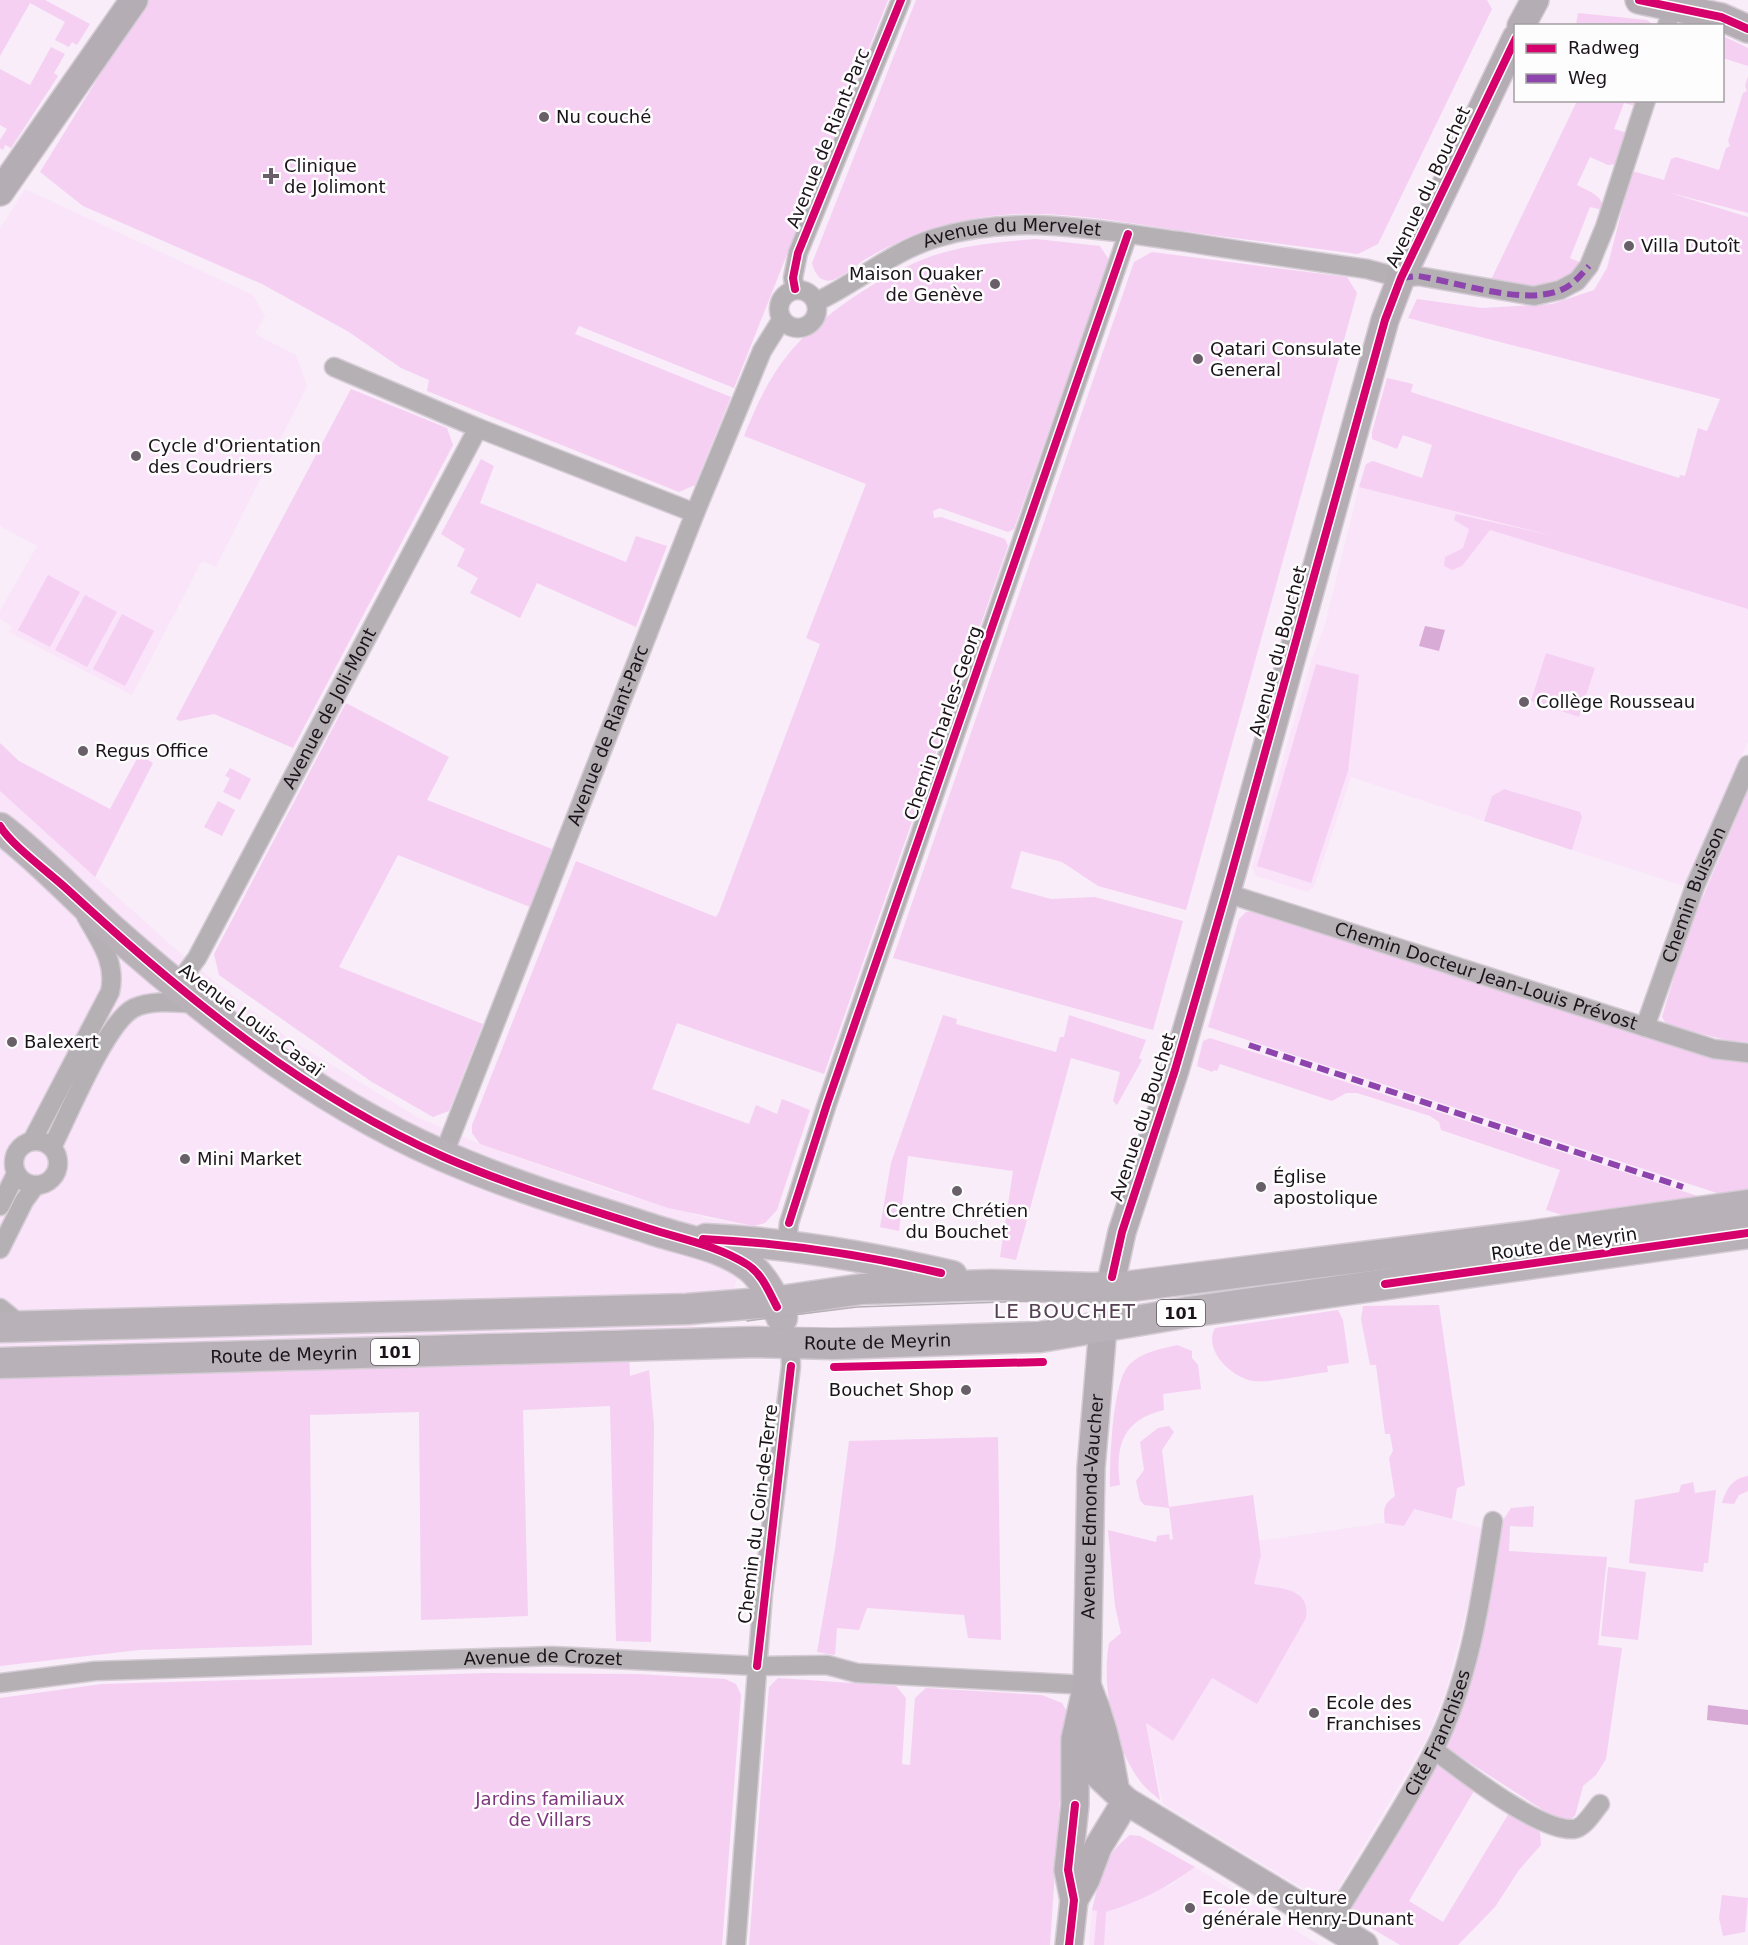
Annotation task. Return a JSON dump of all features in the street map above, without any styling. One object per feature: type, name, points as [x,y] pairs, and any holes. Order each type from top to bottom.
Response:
[{"type":"main road","name":"Avenue Louis-Casaï","points":[[1,828],[74,896],[177,985],[256,1047],[310,1084],[363,1116],[443,1156],[554,1198],[688,1239],[747,1264],[761,1279],[776,1304],[790,1342]]},
{"type":"main road","name":"Route de Meyrin","points":[[12,1327],[687,1309],[776,1304],[850,1290],[992,1285],[1110,1287],[1181,1281],[1748,1205]]},
{"type":"main road","name":"Route de Meyrin","points":[[0,1363],[790,1342],[833,1344],[1016,1339],[1748,1233]]},
{"type":"main road","name":"Avenue Louis-Casaï","points":[[688,1239],[751,1241],[793,1247],[901,1264],[992,1285]]},
{"type":"main road","points":[[1103,1327],[1110,1287]]},
{"type":"street","points":[[0,192],[134,0]]},
{"type":"street","name":"Avenue de Riant-Parc","points":[[795,290],[793,278],[798,253],[900,0]]},
{"type":"street","points":[[1522,24],[1535,0]]},
{"type":"street","points":[[1640,0],[1670,15],[1721,17],[1748,29]]},
{"type":"street","name":"Avenue du Bouchet","points":[[1110,1287],[1122,1232],[1175,1070],[1371,370],[1401,278],[1514,40]]},
{"type":"street","name":"Avenue du Mervelet","points":[[816,302],[836,293],[896,255],[935,238],[1000,225],[1054,225],[1128,234],[1367,269],[1401,278],[1418,276],[1534,296],[1560,291],[1577,281],[1589,266],[1625,169],[1645,102]]},
{"type":"street","name":"Chemin Charles-Georg","points":[[793,1247],[788,1233],[789,1223],[827,1104],[1128,234]]},
{"type":"street","points":[[795,290],[810,293],[816,302],[816,316],[807,326],[795,328],[782,319],[779,311],[782,298],[795,290]]},
{"type":"street","name":"Avenue de Riant-Parc","points":[[443,1156],[695,513],[762,351],[782,319]]},
{"type":"street","points":[[334,367],[478,428],[695,513]]},
{"type":"street","name":"Avenue de Joli-Mont","points":[[177,985],[197,958],[478,428]]},
{"type":"street","name":"Chemin Buisson","points":[[1645,1027],[1695,886],[1748,765]]},
{"type":"street","name":"Chemin Docteur Jean-Louis Prévost","points":[[1226,892],[1714,1049],[1748,1053]]},
{"type":"street","points":[[32,1141],[109,998],[112,986],[108,955],[74,896]]},
{"type":"street","points":[[52,1147],[103,1046],[121,1017],[136,1007],[148,1004],[202,1005]]},
{"type":"street","points":[[32,1141],[45,1142],[52,1147],[59,1160],[58,1171],[48,1183],[35,1186],[24,1182],[16,1174],[14,1165],[17,1152],[25,1144],[32,1141]]},
{"type":"street","points":[[0,1206],[16,1174]]},
{"type":"street","points":[[0,1249],[24,1201],[35,1186]]},
{"type":"street","points":[[0,1308],[12,1327]]},
{"type":"street","name":"Avenue Edmond-Vaucher","points":[[1087,1685],[1091,1468],[1103,1327]]},
{"type":"street","name":"Chemin du Coin-de-Terre","points":[[736,1945],[757,1666],[791,1366],[790,1342]]},
{"type":"street","name":"Cité Franchises","points":[[1330,1924],[1434,1750],[1457,1692],[1473,1639],[1493,1521]]},
{"type":"street","name":"Avenue de Crozet","points":[[0,1683],[95,1671],[552,1656],[757,1666],[827,1665],[857,1673],[1087,1685]]},
{"type":"street","points":[[1070,1945],[1074,1900],[1068,1870],[1075,1805],[1075,1738],[1087,1685]]},
{"type":"street","points":[[1074,1900],[1086,1879],[1120,1794],[1098,1713],[1087,1685]]},
{"type":"street","points":[[1079,1718],[1093,1770],[1120,1794],[1364,1945]]},
{"type":"street","points":[[1434,1750],[1496,1795],[1544,1821],[1573,1829],[1578,1827],[1600,1804]]},
{"type":"street","points":[[1075,1805],[1100,1791],[1120,1794]]},
{"type":"shaded area","name":"Cycle d'Orientation des Coudriers","points":[[25,189],[253,295],[265,316],[255,334],[296,355],[307,386],[216,567],[202,561],[132,695],[9,632],[12,626],[0,619],[0,611],[37,546],[0,526],[0,229]]},
{"type":"shaded area","name":"Collège Rousseau","points":[[1359,487],[1666,562],[1748,586],[1748,742],[1684,886],[1572,850],[1582,817],[1579,812],[1504,789],[1492,796],[1484,821],[1351,777],[1314,887],[1307,892],[1256,876],[1252,867],[1311,662],[1325,624]]},
{"type":"shaded area","points":[[1425,626],[1445,630],[1439,651],[1419,646]]},
{"type":"shaded area","points":[[0,791],[172,946],[218,984],[292,1041],[419,1118],[480,1144],[613,1191],[706,1218],[754,1226],[726,1313],[629,1355],[0,1371]]},
{"type":"shaded area","name":"Ecole des Franchises","points":[[1414,1509],[1481,1528],[1475,1576],[1446,1691],[1426,1740],[1329,1904],[1163,1804],[1146,1722],[1173,1741],[1212,1678],[1257,1704],[1299,1593],[1253,1585],[1261,1555],[1259,1541],[1390,1522]]},
{"type":"shaded area","points":[[1708,1705],[1748,1710],[1748,1725],[1707,1720]]},
{"type":"shaded area","name":"Ecole de culture générale Henry-Dunant","points":[[1195,1867],[1319,1945],[1089,1945],[1092,1910],[1107,1912],[1173,1884]]},
{"type":"green space","points":[[0,0],[45,0],[90,24],[77,45],[72,42],[69,47],[55,40],[65,22],[30,3],[0,56]]},
{"type":"green space","points":[[146,0],[888,0],[734,388],[579,326],[575,334],[731,397],[695,485],[679,492],[427,391],[429,380],[401,368],[349,332],[262,284],[83,206],[40,172]]},
{"type":"green space","points":[[916,0],[1487,0],[1492,9],[1378,244],[1358,254],[1101,219],[1019,214],[965,220],[929,230],[882,250],[838,278],[828,281],[821,279],[812,263]]},
{"type":"green space","points":[[1578,13],[1647,20],[1652,24],[1576,24]]},
{"type":"green space","points":[[1724,36],[1748,48],[1748,66],[1724,58]]},
{"type":"green space","points":[[51,47],[65,54],[54,73],[58,76],[11,148],[5,145],[3,150],[0,148],[0,140],[7,129],[0,125],[0,69],[30,85]]},
{"type":"green space","points":[[1748,76],[1748,213],[1667,192],[1748,217],[1748,609],[1490,530],[1462,566],[1452,570],[1444,566],[1445,557],[1463,548],[1469,529],[1454,520],[1456,514],[1558,537],[1359,487],[1366,464],[1373,461],[1422,478],[1432,445],[1403,435],[1397,449],[1372,439],[1387,378],[1413,384],[1411,392],[1679,478],[1680,475],[1685,476],[1698,428],[1707,431],[1720,399],[1408,318],[1417,299],[1482,308],[1552,304],[1594,290],[1607,268],[1632,171],[1664,180],[1671,159],[1676,157],[1719,170],[1726,148],[1730,146],[1728,141],[1743,93],[1747,91],[1745,86]]},
{"type":"green space","points":[[1577,102],[1637,102],[1635,106],[1624,103],[1614,129],[1628,133],[1618,164],[1608,165],[1590,157],[1577,185],[1598,197],[1603,210],[1590,207],[1570,258],[1584,264],[1551,286],[1529,289],[1489,284]]},
{"type":"green space","points":[[1036,239],[1100,246],[1109,260],[1014,529],[1008,532],[940,508],[933,511],[934,518],[941,517],[1005,539],[1008,546],[824,1074],[677,1023],[652,1089],[749,1124],[756,1105],[777,1114],[782,1099],[810,1110],[777,1210],[765,1223],[754,1226],[668,1208],[480,1144],[472,1133],[472,1125],[576,861],[716,917],[719,912],[820,644],[806,638],[866,484],[744,436],[769,382],[790,352],[817,325],[870,286],[907,266],[965,247]]},
{"type":"green space","points":[[1152,252],[1347,277],[1357,293],[1186,910],[1098,886],[1062,862],[1021,851],[1011,888],[1051,899],[1095,897],[1183,921],[1153,1030],[893,958],[1134,262]]},
{"type":"green space","points":[[351,389],[447,428],[453,445],[293,748],[214,714],[180,721],[176,719]]},
{"type":"green space","points":[[481,459],[494,466],[480,503],[626,562],[636,536],[667,546],[636,627],[537,583],[520,618],[470,593],[478,578],[457,566],[465,549],[441,534]]},
{"type":"green space","points":[[48,575],[80,592],[50,647],[18,630]]},
{"type":"green space","points":[[85,595],[117,612],[87,667],[55,650]]},
{"type":"green space","points":[[122,614],[154,631],[125,686],[93,669]]},
{"type":"green space","points":[[1546,653],[1595,668],[1579,717],[1531,701]]},
{"type":"green space","points":[[1316,664],[1359,675],[1348,771],[1311,883],[1257,866]]},
{"type":"green space","points":[[346,703],[449,757],[427,800],[552,849],[530,907],[398,855],[339,967],[483,1024],[449,1111],[433,1117],[372,1082],[219,975],[214,954]]},
{"type":"green space","points":[[0,743],[19,761],[110,809],[139,755],[153,763],[95,877],[0,791]]},
{"type":"green space","points":[[230,768],[251,779],[240,800],[223,792],[230,778],[225,776]]},
{"type":"green space","points":[[1504,789],[1580,812],[1582,817],[1572,850],[1484,821],[1492,796]]},
{"type":"green space","points":[[1748,790],[1748,1042],[1730,1041],[1667,1025],[1662,1017],[1686,937]]},
{"type":"green space","points":[[218,801],[235,810],[222,836],[204,827]]},
{"type":"green space","points":[[1256,911],[1643,1037],[1711,1056],[1748,1062],[1748,1192],[1723,1195],[1208,1027],[1239,919],[1246,912]]},
{"type":"green space","points":[[943,1015],[957,1019],[956,1024],[1056,1052],[1060,1037],[1064,1037],[1069,1015],[1146,1040],[1139,1058],[1142,1060],[1117,1105],[1113,1101],[1120,1072],[1071,1058],[1016,1260],[1000,1257],[1013,1171],[908,1156],[899,1231],[880,1227],[891,1163]]},
{"type":"green space","points":[[1210,1038],[1704,1198],[1568,1217],[1546,1210],[1560,1170],[1441,1130],[1439,1122],[1430,1116],[1357,1093],[1346,1093],[1332,1101],[1220,1064],[1217,1071],[1212,1072],[1197,1066],[1203,1041]]},
{"type":"green space","points":[[1439,1305],[1465,1485],[1457,1488],[1452,1519],[1414,1509],[1404,1526],[1385,1523],[1385,1507],[1395,1496],[1389,1458],[1393,1451],[1390,1434],[1385,1434],[1376,1365],[1370,1365],[1361,1319],[1363,1306]]},
{"type":"green space","points":[[1338,1310],[1343,1320],[1349,1363],[1327,1366],[1328,1372],[1279,1380],[1253,1381],[1228,1368],[1221,1361],[1213,1345],[1212,1336],[1215,1328]]},
{"type":"green space","points":[[1177,1345],[1192,1351],[1192,1358],[1198,1365],[1201,1389],[1163,1394],[1164,1410],[1150,1414],[1130,1428],[1124,1437],[1119,1458],[1120,1485],[1110,1487],[1113,1422],[1119,1386],[1124,1373],[1130,1364],[1140,1357]]},
{"type":"green space","points":[[629,1355],[630,1376],[649,1370],[654,1425],[651,1642],[616,1641],[610,1406],[523,1410],[528,1616],[421,1620],[419,1412],[310,1415],[312,1645],[139,1650],[0,1666],[0,1371]]},
{"type":"green space","points":[[1169,1426],[1174,1432],[1162,1450],[1169,1507],[1253,1495],[1261,1555],[1254,1584],[1298,1594],[1306,1608],[1306,1618],[1257,1704],[1212,1678],[1173,1741],[1146,1723],[1160,1800],[1142,1784],[1123,1751],[1108,1696],[1109,1643],[1121,1633],[1115,1606],[1108,1530],[1156,1542],[1157,1536],[1169,1534],[1170,1540],[1173,1539],[1169,1508],[1144,1505],[1140,1500],[1136,1481],[1144,1470],[1140,1442],[1158,1428]]},
{"type":"green space","points":[[998,1437],[1001,1640],[968,1638],[964,1615],[867,1608],[859,1630],[837,1628],[835,1655],[817,1652],[835,1549],[849,1441]]},
{"type":"green space","points":[[1748,1476],[1748,1491],[1739,1495],[1734,1504],[1722,1503],[1731,1485],[1738,1479]]},
{"type":"green space","points":[[1693,1482],[1695,1493],[1716,1490],[1708,1563],[1704,1563],[1703,1572],[1629,1563],[1635,1500],[1679,1492],[1681,1485]]},
{"type":"green space","points":[[1534,1506],[1533,1527],[1510,1526],[1509,1551],[1607,1557],[1598,1645],[1622,1648],[1606,1759],[1596,1775],[1583,1786],[1575,1816],[1563,1823],[1447,1748],[1445,1740],[1485,1622],[1503,1520],[1511,1508]]},
{"type":"green space","points":[[1608,1567],[1646,1572],[1638,1640],[1601,1636]]},
{"type":"green space","name":"Jardins familiaux de Villars","points":[[489,1673],[637,1674],[725,1679],[736,1684],[741,1695],[722,1945],[0,1945],[0,1698],[102,1684]]},
{"type":"green space","points":[[778,1678],[896,1686],[906,1698],[902,1764],[910,1765],[915,1698],[926,1688],[1042,1695],[1062,1703],[1066,1710],[1050,1945],[749,1945],[769,1687]]},
{"type":"green space","points":[[1439,1766],[1474,1791],[1409,1901],[1443,1922],[1509,1813],[1540,1832],[1541,1845],[1519,1870],[1495,1907],[1458,1945],[1400,1945],[1346,1913],[1431,1769]]},
{"type":"green space","points":[[1130,1835],[1140,1836],[1195,1867],[1153,1893],[1106,1912],[1104,1945],[1094,1945],[1097,1911],[1092,1910],[1100,1878],[1113,1852]]},
{"type":"green space","points":[[1722,1895],[1748,1898],[1745,1932],[1723,1936],[1719,1918]]},
{"type":"tram line","points":[[747,1321],[857,1307],[1145,1297]]},
{"type":"tram line","points":[[0,1349],[755,1328],[872,1329],[1022,1325],[1146,1309]]},
{"type":"marked path","points":[[1401,278],[1418,276],[1510,294],[1546,294],[1565,288],[1589,266]]},
{"type":"marked path","points":[[1249,1045],[1683,1187]]},
{"type":"cycle path","points":[[795,289],[793,278],[798,253],[901,0]]},
{"type":"cycle path","points":[[1639,0],[1721,17],[1748,29]]},
{"type":"cycle path","points":[[1112,1277],[1122,1232],[1175,1070],[1226,893],[1385,320],[1401,278],[1514,42]]},
{"type":"cycle path","points":[[789,1223],[827,1104],[1128,234]]},
{"type":"cycle path","points":[[0,826],[21,850],[199,1004],[292,1072],[341,1103],[392,1132],[444,1157],[494,1177],[724,1252],[748,1265],[757,1273],[777,1307]]},
{"type":"cycle path","points":[[1385,1284],[1748,1233]]},
{"type":"cycle path","points":[[703,1239],[762,1243],[823,1251],[941,1273]]},
{"type":"cycle path","points":[[834,1367],[1043,1362]]},
{"type":"cycle path","points":[[757,1666],[791,1366]]},
{"type":"cycle path","points":[[1069,1945],[1074,1900],[1068,1870],[1075,1805]]},
{"type":"place","name":"Nu couché","points":[[544,117]]},
{"type":"place","name":"Clinique de Jolimont","points":[[271,176]]},
{"type":"place","name":"Villa Dutoît","points":[[1629,246]]},
{"type":"place","name":"Maison Quaker de Genève","points":[[995,284]]},
{"type":"place","name":"Qatari Consulate General","points":[[1198,359]]},
{"type":"place","name":"Cycle d'Orientation des Coudriers","points":[[136,456]]},
{"type":"place","name":"Collège Rousseau","points":[[1524,702]]},
{"type":"place","name":"Regus Office","points":[[83,751]]},
{"type":"place","name":"Balexert","points":[[12,1042]]},
{"type":"place","name":"Mini Market","points":[[185,1159]]},
{"type":"place","name":"Église apostolique","points":[[1261,1187]]},
{"type":"place","name":"Centre Chrétien du Bouchet","points":[[957,1191]]},
{"type":"place","name":"Bouchet Shop","points":[[966,1390]]},
{"type":"place","name":"Ecole des Franchises","points":[[1314,1713]]},
{"type":"place","name":"Ecole de culture générale Henry-Dunant","points":[[1190,1908]]},
{"type":"district","name":"LE BOUCHET","points":[[1065,1311]]}]
